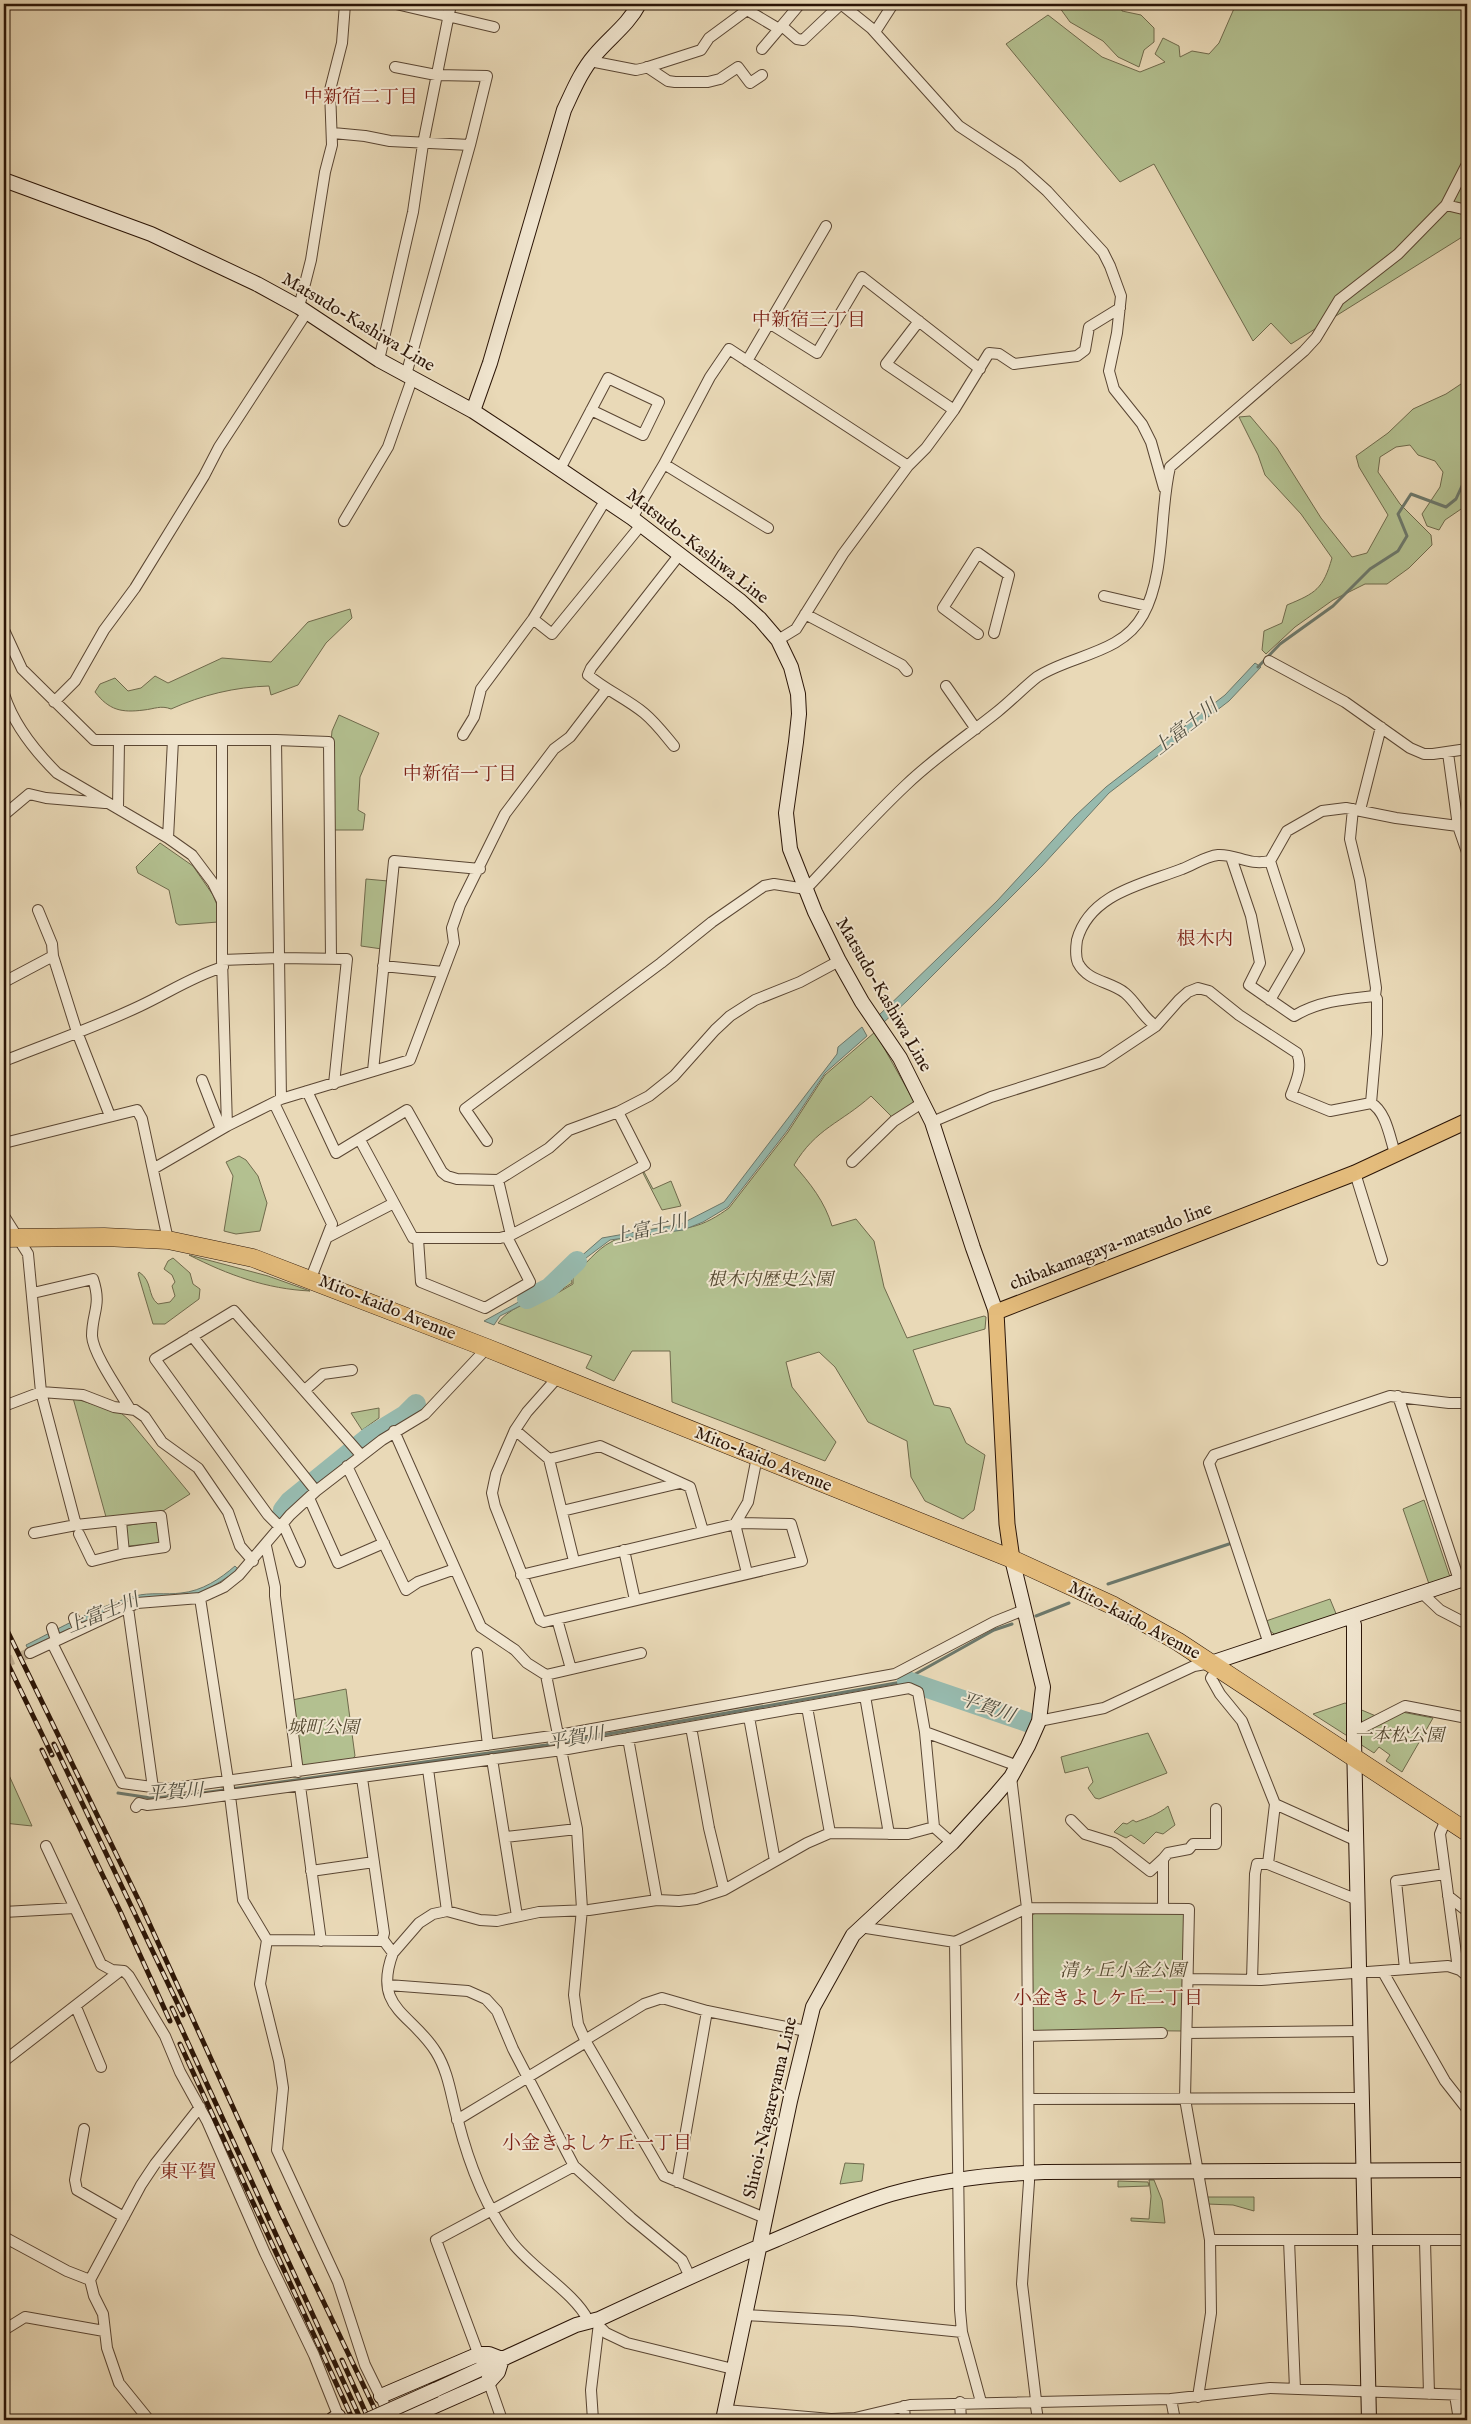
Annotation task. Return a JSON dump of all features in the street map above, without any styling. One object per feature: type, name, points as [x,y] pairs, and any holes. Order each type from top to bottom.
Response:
[{"type":"highway","name":"Mito-kaido Avenue","points":[[11,1238],[104,1237],[168,1240],[253,1258],[311,1278],[1012,1559],[1114,1606],[1177,1641],[1467,1832]]},
{"type":"main road","points":[[473,411],[490,363],[564,110],[579,77],[590,62],[625,24],[639,4]]},
{"type":"main road","name":"Matsudo-Kashiwa Line","points":[[4,180],[151,234],[257,284],[303,310],[379,360],[473,411],[636,521],[680,554],[739,600],[778,640],[791,667],[798,694],[799,714],[786,813],[790,849],[838,961],[862,1002],[900,1058],[932,1122],[996,1312]]},
{"type":"main road","name":"chibakamagaya-matsudo line","points":[[1012,1559],[1007,1524],[996,1312],[1355,1173],[1396,1156],[1467,1121]]},
{"type":"main road","name":"Shiroi-Nagareyama Line","points":[[724,2415],[744,2314],[806,2031],[823,1988],[860,1927],[952,1843],[1014,1772],[1039,1721],[1043,1687],[1012,1559]]},
{"type":"main road","points":[[1215,1665],[1270,1644],[1463,1579]]},
{"type":"main road","points":[[1351,1617],[1354,1625],[1354,1732],[1369,2420]]},
{"type":"main road","points":[[368,2420],[502,2359],[595,2322],[759,2246],[876,2199],[957,2179],[1029,2172],[1467,2170]]},
{"type":"main road","points":[[381,2396],[479,2354],[489,2354],[502,2359]]},
{"type":"main road","points":[[403,2420],[488,2382],[498,2372],[502,2359]]},
{"type":"street","points":[[54,702],[75,680],[104,630],[135,588],[303,310],[333,133],[330,90],[342,43],[345,4]]},
{"type":"street","points":[[396,4],[494,27]]},
{"type":"street","points":[[379,360],[413,212],[423,144],[451,4]]},
{"type":"street","points":[[762,49],[800,4]]},
{"type":"street","points":[[590,62],[636,70],[701,50],[709,38],[747,10],[781,27],[796,39],[802,40],[841,4],[875,32],[958,126],[1018,165],[1047,191],[1102,252],[1118,284],[1120,308],[1109,371],[1114,389],[1142,424],[1151,442],[1165,489]]},
{"type":"street","points":[[875,32],[893,4]]},
{"type":"street","points":[[344,521],[388,447],[409,377],[486,76],[436,75],[395,67]]},
{"type":"street","points":[[647,67],[668,81],[675,82],[708,82],[720,79],[738,67],[750,83],[762,75]]},
{"type":"street","points":[[333,133],[423,144],[470,144]]},
{"type":"street","points":[[487,1141],[465,1109],[661,963],[712,922],[764,886],[774,884],[806,889],[906,785],[1039,676],[1092,654],[1122,637],[1135,626],[1147,606],[1154,584],[1165,489],[1170,467],[1304,352],[1316,338],[1339,300],[1398,254],[1446,205],[1467,164]]},
{"type":"street","points":[[1446,205],[1467,210]]},
{"type":"street","points":[[748,360],[826,226]]},
{"type":"street","points":[[769,323],[817,353],[862,277],[980,369]]},
{"type":"street","points":[[778,640],[796,629],[843,554],[908,466],[926,448],[954,410],[989,353],[999,354],[1014,364],[1077,356],[1085,350],[1089,327],[1120,308]]},
{"type":"street","points":[[919,321],[886,364],[954,410]]},
{"type":"street","points":[[533,619],[552,634],[636,521],[710,377],[729,349],[908,466]]},
{"type":"street","points":[[560,469],[591,410],[608,378],[659,402],[643,434],[591,410]]},
{"type":"street","points":[[664,464],[768,528]]},
{"type":"street","points":[[463,735],[474,718],[481,689],[533,619],[605,500]]},
{"type":"street","points":[[978,634],[943,608],[978,553],[1009,575],[994,632]]},
{"type":"street","points":[[674,746],[655,723],[642,712],[606,690],[588,676],[591,668],[680,554]]},
{"type":"street","points":[[1104,596],[1147,606]]},
{"type":"street","points":[[805,614],[902,665],[907,671]]},
{"type":"street","points":[[4,630],[22,669],[94,740],[276,740],[329,742],[330,959]]},
{"type":"street","points":[[1269,662],[1345,702],[1410,748],[1424,754],[1448,753],[1467,749]]},
{"type":"street","points":[[946,686],[976,729]]},
{"type":"street","points":[[153,1169],[224,1127],[277,1101],[410,1060],[454,943],[452,928],[460,905],[480,869],[505,814],[554,749],[570,737],[606,690]]},
{"type":"street","points":[[4,694],[9,709],[42,758],[57,773],[168,838],[192,855],[213,884],[224,904]]},
{"type":"street","points":[[1371,1103],[1377,1034],[1377,999],[1375,996],[1376,988],[1366,919],[1350,839],[1381,727]]},
{"type":"street","points":[[168,838],[173,740]]},
{"type":"street","points":[[222,740],[224,1127]]},
{"type":"street","points":[[276,740],[277,1101],[332,1224],[311,1278]]},
{"type":"street","points":[[118,808],[119,741]]},
{"type":"street","points":[[1448,753],[1458,826],[1467,852]]},
{"type":"street","points":[[4,814],[29,794],[46,798],[108,803]]},
{"type":"street","points":[[1270,1000],[1299,950],[1270,861],[1279,842],[1292,827],[1322,811],[1338,808],[1458,826]]},
{"type":"street","points":[[1156,1026],[1148,1021],[1123,991],[1085,972],[1076,957],[1079,933],[1094,911],[1123,890],[1212,857],[1231,857],[1253,864],[1270,861]]},
{"type":"street","points":[[1231,857],[1250,916],[1260,963],[1249,985],[1294,1016],[1309,1007],[1322,1003],[1375,996]]},
{"type":"street","points":[[373,1071],[394,860],[480,869]]},
{"type":"street","points":[[38,910],[52,944],[53,956],[77,1032],[110,1116]]},
{"type":"street","points":[[4,982],[53,956]]},
{"type":"street","points":[[4,1061],[140,1006],[184,985],[198,974],[222,964],[278,958],[347,959],[334,1084]]},
{"type":"street","points":[[307,1091],[336,1152],[360,1140],[407,1110],[442,1172],[447,1176],[457,1179],[498,1180],[549,1148],[568,1130],[618,1112],[649,1096],[674,1076],[730,1016],[755,1000],[800,982],[838,961]]},
{"type":"street","points":[[383,966],[443,972]]},
{"type":"street","points":[[932,1122],[998,1095],[1102,1062],[1156,1026],[1188,992],[1198,988],[1209,992],[1238,1015],[1297,1053],[1300,1062],[1298,1077],[1291,1095],[1330,1111],[1371,1103],[1376,1106],[1383,1118],[1396,1156]]},
{"type":"street","points":[[202,1080],[224,1127]]},
{"type":"street","points":[[852,1162],[894,1121],[922,1103]]},
{"type":"street","points":[[4,1143],[137,1110],[142,1119],[168,1240]]},
{"type":"street","points":[[360,1140],[413,1238],[509,1236],[645,1165],[618,1112]]},
{"type":"street","points":[[1355,1173],[1382,1260]]},
{"type":"street","points":[[418,1238],[422,1282],[485,1308],[530,1282],[509,1236],[498,1180]]},
{"type":"street","points":[[328,1237],[394,1203]]},
{"type":"street","points":[[4,1216],[11,1238],[28,1254],[41,1392],[77,1530],[92,1560],[166,1547],[162,1516],[121,1521],[77,1530],[34,1533]]},
{"type":"street","points":[[33,1293],[93,1279],[98,1299],[92,1338],[99,1355],[130,1409]]},
{"type":"street","points":[[300,1562],[282,1525],[268,1515],[156,1358],[234,1311],[361,1455]]},
{"type":"street","points":[[192,1336],[306,1478],[338,1564],[384,1543]]},
{"type":"street","points":[[30,1653],[137,1603],[200,1598],[224,1587],[253,1561],[282,1525],[313,1494],[394,1431],[425,1414],[486,1348]]},
{"type":"street","points":[[305,1390],[323,1374],[352,1370]]},
{"type":"street","points":[[521,1575],[735,1524],[791,1524],[802,1561],[544,1622],[540,1620],[521,1575],[495,1506],[492,1493],[496,1474],[515,1430],[527,1412],[558,1377]]},
{"type":"street","points":[[5,1403],[41,1392],[83,1395],[114,1407],[130,1409],[145,1417],[162,1442],[198,1468],[228,1512],[244,1552],[253,1561]]},
{"type":"street","points":[[1270,1644],[1209,1463],[1214,1455],[1390,1396],[1450,1403],[1467,1402]]},
{"type":"street","points":[[1398,1396],[1463,1579]]},
{"type":"street","points":[[515,1430],[549,1459],[574,1561]]},
{"type":"street","points":[[394,1431],[481,1627],[515,1650],[527,1663],[546,1675],[577,1829],[582,1909],[574,1995],[578,2024],[585,2041],[664,2176],[765,2218]]},
{"type":"street","points":[[549,1459],[600,1446],[690,1486],[702,1531]]},
{"type":"street","points":[[747,1573],[735,1524],[748,1502],[757,1458]]},
{"type":"street","points":[[347,1466],[406,1590],[418,1582],[455,1569]]},
{"type":"street","points":[[562,1511],[680,1483]]},
{"type":"street","points":[[121,1521],[124,1553]]},
{"type":"street","points":[[266,1546],[275,1587],[274,1596],[298,1772]]},
{"type":"street","points":[[624,1550],[635,1600]]},
{"type":"street","points":[[1423,1594],[1440,1610],[1467,1624]]},
{"type":"street","points":[[200,1598],[228,1780],[243,1900],[267,1940],[260,1984],[279,2060],[283,2088],[277,2150],[338,2282],[362,2356],[392,2420]]},
{"type":"street","points":[[128,1608],[153,1788]]},
{"type":"street","points":[[52,1628],[55,1641],[122,1783],[153,1788],[193,1787],[228,1780],[298,1772],[559,1735],[895,1674],[994,1622],[1024,1610]]},
{"type":"street","points":[[74,1618],[78,1629]]},
{"type":"street","points":[[557,1619],[571,1669]]},
{"type":"street","points":[[546,1675],[641,1653]]},
{"type":"street","points":[[477,1654],[488,1744]]},
{"type":"street","points":[[1039,1721],[1104,1708],[1194,1666],[1215,1665],[1211,1678],[1220,1694],[1242,1722],[1275,1804],[1268,1864]]},
{"type":"street","points":[[136,1807],[139,1803],[147,1805],[230,1795],[562,1750],[910,1688],[918,1692],[925,1732],[934,1827],[952,1843]]},
{"type":"street","points":[[865,1696],[889,1834]]},
{"type":"street","points":[[1354,1732],[1416,1699]]},
{"type":"street","points":[[1405,1706],[1467,1718]]},
{"type":"street","points":[[807,1707],[830,1833]]},
{"type":"street","points":[[749,1717],[775,1861]]},
{"type":"street","points":[[691,1727],[709,1828],[724,1890]]},
{"type":"street","points":[[925,1732],[1014,1772],[1027,1908],[1029,2172],[1022,2284],[1038,2420]]},
{"type":"street","points":[[628,1738],[657,1900]]},
{"type":"street","points":[[492,1760],[517,1916]]},
{"type":"street","points":[[428,1769],[447,1911]]},
{"type":"street","points":[[362,1778],[384,1933],[382,1941]]},
{"type":"street","points":[[300,1786],[321,1941]]},
{"type":"street","points":[[1275,1804],[1357,1841]]},
{"type":"street","points":[[1071,1820],[1085,1834],[1114,1844],[1150,1871],[1168,1853],[1189,1849],[1193,1844],[1216,1844],[1216,1809]]},
{"type":"street","points":[[1446,1819],[1440,1834],[1458,1969]]},
{"type":"street","points":[[733,2369],[627,2343],[606,2333],[580,2307],[536,2269],[512,2242],[491,2210],[473,2173],[446,2069],[424,2036],[390,2000],[388,1967],[393,1953],[419,1923],[433,1914],[447,1911],[480,1920],[497,1921],[539,1912],[657,1900],[679,1902],[724,1890],[830,1833],[908,1834],[934,1827]]},
{"type":"street","points":[[505,1837],[577,1829]]},
{"type":"street","points":[[46,1846],[101,1964],[112,1970],[124,1971],[129,1976],[165,2036],[180,2072],[200,2107],[314,2355],[336,2419]]},
{"type":"street","points":[[1162,1909],[1163,1859]]},
{"type":"street","points":[[311,1871],[374,1862]]},
{"type":"street","points":[[1252,1980],[1255,1874],[1257,1864],[1268,1864],[1358,1900]]},
{"type":"street","points":[[1405,1969],[1396,1881],[1445,1874]]},
{"type":"street","points":[[1448,1896],[1467,1910]]},
{"type":"street","points":[[4,1912],[75,1908]]},
{"type":"street","points":[[860,1927],[955,1942],[1027,1908],[1189,1909],[1185,2099],[1196,2171],[1210,2240],[1211,2313],[1198,2397]]},
{"type":"street","points":[[267,1940],[384,1941],[393,1953]]},
{"type":"street","points":[[955,1942],[957,2179],[962,2332],[981,2402]]},
{"type":"street","points":[[1188,1979],[1252,1980],[1448,1966],[1458,1969],[1467,1976]]},
{"type":"street","points":[[4,2061],[120,1971]]},
{"type":"street","points":[[1383,1972],[1445,2081],[1467,2109]]},
{"type":"street","points":[[388,1985],[468,1991],[486,1999],[497,2011],[513,2049],[530,2077],[574,2166],[631,2218],[682,2260],[690,2277]]},
{"type":"street","points":[[458,2120],[652,2000],[662,1998],[707,2011],[806,2031]]},
{"type":"street","points":[[76,2007],[100,2067]]},
{"type":"street","points":[[677,2182],[707,2011]]},
{"type":"street","points":[[1187,2033],[1361,2031]]},
{"type":"street","points":[[1028,2036],[1162,2033]]},
{"type":"street","points":[[1029,2099],[1362,2098]]},
{"type":"street","points":[[149,2420],[119,2383],[104,2331],[103,2314],[94,2296],[90,2280],[154,2164],[200,2107]]},
{"type":"street","points":[[84,2130],[75,2180],[77,2190],[124,2217]]},
{"type":"street","points":[[502,2420],[436,2240],[574,2166]]},
{"type":"street","points":[[4,2237],[90,2280]]},
{"type":"street","points":[[1210,2240],[1467,2240]]},
{"type":"street","points":[[1289,2240],[1295,2390]]},
{"type":"street","points":[[1426,2241],[1429,2394]]},
{"type":"street","points":[[744,2314],[962,2332]]},
{"type":"street","points":[[4,2330],[25,2318],[104,2331]]},
{"type":"street","points":[[593,2420],[591,2390],[595,2322]]},
{"type":"street","points":[[724,2415],[839,2419],[854,2418],[904,2406],[1036,2400],[1171,2399],[1270,2388],[1467,2395]]},
{"type":"street","points":[[1455,2395],[1459,2420]]},
{"type":"street","points":[[1171,2399],[1175,2420]]},
{"type":"street","points":[[960,2402],[961,2420]]},
{"type":"street","points":[[904,2406],[905,2420]]},
{"type":"green space","points":[[1057,4],[1121,4],[1122,11],[1141,15],[1154,28],[1154,42],[1144,50],[1139,67],[1118,57],[1103,41],[1070,22]]},
{"type":"green space","points":[[1236,4],[1467,4],[1467,127],[1462,133],[1467,136],[1467,234],[1291,344],[1271,323],[1253,341],[1154,164],[1120,182],[1006,44],[1048,15],[1102,57],[1140,72],[1165,62],[1155,54],[1163,38],[1179,46],[1180,57],[1192,51],[1209,54],[1219,43]]},
{"type":"green space","points":[[1467,380],[1467,505],[1445,520],[1439,530],[1427,526],[1422,514],[1440,487],[1443,472],[1435,461],[1418,455],[1410,445],[1396,447],[1380,457],[1378,472],[1400,504],[1431,535],[1432,545],[1409,568],[1387,584],[1365,584],[1333,600],[1295,627],[1266,654],[1262,650],[1264,631],[1282,623],[1287,605],[1317,589],[1325,577],[1332,558],[1301,514],[1265,475],[1258,455],[1239,417],[1250,416],[1277,448],[1321,518],[1352,557],[1367,553],[1388,515],[1359,467],[1356,456],[1388,433],[1413,409],[1446,394]]},
{"type":"green space","points":[[350,609],[352,618],[326,643],[298,685],[271,695],[269,686],[244,688],[207,696],[171,709],[161,707],[129,711],[116,709],[105,703],[95,692],[100,684],[115,678],[128,691],[141,688],[155,676],[168,683],[222,658],[271,662],[308,622]]},
{"type":"green space","points":[[339,715],[379,733],[360,777],[358,810],[365,814],[363,830],[332,830],[331,742],[332,731]]},
{"type":"green space","points":[[160,843],[193,866],[213,895],[219,910],[218,922],[179,925],[176,923],[169,890],[138,873],[136,867]]},
{"type":"green space","points":[[366,879],[388,881],[382,949],[361,946]]},
{"type":"green space","name":"根木内歴史公園","points":[[875,1032],[915,1103],[893,1118],[871,1096],[811,1142],[794,1165],[816,1193],[832,1226],[856,1219],[874,1241],[884,1287],[907,1338],[986,1317],[985,1329],[913,1350],[934,1405],[950,1408],[966,1443],[985,1455],[974,1510],[963,1519],[925,1501],[911,1477],[907,1441],[868,1422],[835,1367],[819,1352],[786,1362],[792,1387],[836,1442],[825,1461],[672,1402],[670,1351],[632,1351],[614,1381],[586,1368],[592,1356],[498,1323],[518,1307],[542,1296],[549,1298],[573,1284],[573,1276],[596,1253],[611,1242],[640,1233],[696,1226],[729,1208],[788,1132],[825,1075]]},
{"type":"green space","points":[[239,1156],[246,1160],[258,1176],[267,1203],[260,1231],[236,1234],[224,1231],[233,1176],[226,1162]]},
{"type":"green space","points":[[644,1172],[653,1189],[671,1181],[681,1206],[662,1210]]},
{"type":"green space","points":[[576,1252],[582,1267],[571,1275],[572,1283],[550,1297],[544,1281]]},
{"type":"green space","points":[[189,1255],[268,1276],[310,1291],[294,1290],[248,1280],[218,1269]]},
{"type":"green space","points":[[173,1258],[190,1273],[193,1284],[200,1289],[199,1299],[165,1324],[153,1324],[138,1274],[139,1272],[146,1280],[152,1297],[158,1304],[170,1302],[175,1296],[172,1286],[175,1282],[172,1275],[164,1269],[168,1261]]},
{"type":"green space","points":[[73,1398],[121,1413],[129,1420],[190,1494],[163,1511],[106,1517]]},
{"type":"green space","points":[[379,1408],[379,1418],[362,1430],[351,1413]]},
{"type":"green space","points":[[1424,1500],[1450,1577],[1429,1584],[1403,1509]]},
{"type":"green space","points":[[157,1520],[161,1543],[128,1546],[125,1526]]},
{"type":"green space","points":[[1330,1599],[1337,1616],[1277,1636],[1270,1631],[1266,1621]]},
{"type":"green space","name":"城町公園","points":[[346,1689],[355,1756],[351,1761],[305,1767],[300,1764],[292,1700]]},
{"type":"green space","name":"一本松公園","points":[[1345,1703],[1383,1719],[1402,1712],[1433,1718],[1402,1772],[1386,1761],[1390,1755],[1379,1747],[1374,1753],[1313,1714]]},
{"type":"green space","points":[[1148,1733],[1167,1773],[1099,1799],[1095,1798],[1088,1788],[1093,1782],[1088,1767],[1065,1773],[1061,1757]]},
{"type":"green space","points":[[4,1742],[8,1753],[8,1773],[32,1826],[4,1823]]},
{"type":"green space","points":[[1168,1806],[1175,1825],[1163,1834],[1156,1832],[1144,1844],[1131,1835],[1126,1838],[1114,1832],[1123,1823],[1127,1824],[1133,1820],[1136,1822],[1144,1819],[1157,1814]]},
{"type":"green space","name":"清ヶ丘小金公園","points":[[1185,1911],[1182,2031],[1078,2030],[1037,2033],[1032,2028],[1031,1916],[1037,1912]]},
{"type":"green space","points":[[845,2163],[864,2164],[862,2181],[840,2184]]},
{"type":"green space","points":[[1149,2180],[1154,2180],[1162,2200],[1165,2223],[1131,2221],[1131,2218],[1149,2219],[1151,2196]]},
{"type":"green space","points":[[1118,2181],[1148,2182],[1149,2186],[1118,2187]]},
{"type":"green space","points":[[1205,2197],[1254,2197],[1254,2211],[1233,2205],[1207,2204]]},
{"type":"water","points":[[1255,663],[1261,667],[1229,701],[1109,793],[1042,866],[883,1023],[878,1016],[997,901],[1075,816],[1106,787],[1225,695]]},
{"type":"water","points":[[862,1027],[867,1036],[825,1073],[787,1131],[728,1207],[703,1222],[683,1230],[610,1240],[570,1270],[558,1283],[555,1279],[602,1238],[681,1224],[724,1202],[837,1054],[838,1047]]},
{"type":"water","points":[[547,1283],[552,1290],[500,1316],[494,1325],[484,1321],[544,1288]]},
{"type":"water","points":[[412,1403],[417,1410],[361,1448],[357,1442]]},
{"type":"water","points":[[345,1450],[350,1456],[315,1485],[309,1478]]},
{"type":"water","points":[[299,1486],[306,1494],[280,1519],[272,1512],[285,1497]]},
{"type":"water","points":[[235,1566],[239,1570],[202,1593],[137,1599],[28,1649],[26,1645],[80,1618],[122,1600],[141,1595],[175,1594],[196,1590],[217,1580]]},
{"type":"waterway","name":"上富士川","points":[[1258,667],[1280,644],[1333,606],[1370,569],[1398,551],[1407,536],[1398,514],[1411,494],[1446,507],[1456,499],[1467,475]]},
{"type":"waterway","name":"上富士川","points":[[527,1299],[549,1288],[577,1261]]},
{"type":"waterway","name":"上富士川","points":[[283,1510],[290,1501],[369,1437],[405,1415],[416,1404]]},
{"type":"waterway","points":[[1108,1584],[1229,1544]]},
{"type":"waterway","points":[[1036,1616],[1069,1603]]},
{"type":"waterway","name":"平賀川","points":[[118,1793],[151,1798],[188,1795],[546,1745],[907,1681],[910,1677],[994,1630],[1012,1624]]},
{"type":"waterway","name":"平賀川","points":[[907,1681],[1027,1722]]},
{"type":"tunnel","points":[[4,1663],[30,1653]]},
{"type":"railway","points":[[4,1624],[140,1903],[282,2215],[380,2420]]},
{"type":"railway","points":[[4,1656],[52,1755]]},
{"type":"railway","points":[[54,1744],[183,2015]]},
{"type":"railway","points":[[42,1750],[120,1911],[170,2021]]},
{"type":"railway","points":[[172,2008],[361,2420]]},
{"type":"railway","points":[[180,2044],[353,2420]]},
{"type":"railway","points":[[342,2360],[369,2420]]},
{"type":"district","name":"中新宿二丁目","points":[[361,98]]},
{"type":"district","name":"中新宿三丁目","points":[[809,321]]},
{"type":"district","name":"中新宿一丁目","points":[[460,775]]},
{"type":"district","name":"根木内","points":[[1205,940]]},
{"type":"district","name":"小金きよしケ丘二丁目","points":[[1108,1999]]},
{"type":"district","name":"小金きよしケ丘一丁目","points":[[597,2144]]},
{"type":"district","name":"東平賀","points":[[188,2173]]}]
